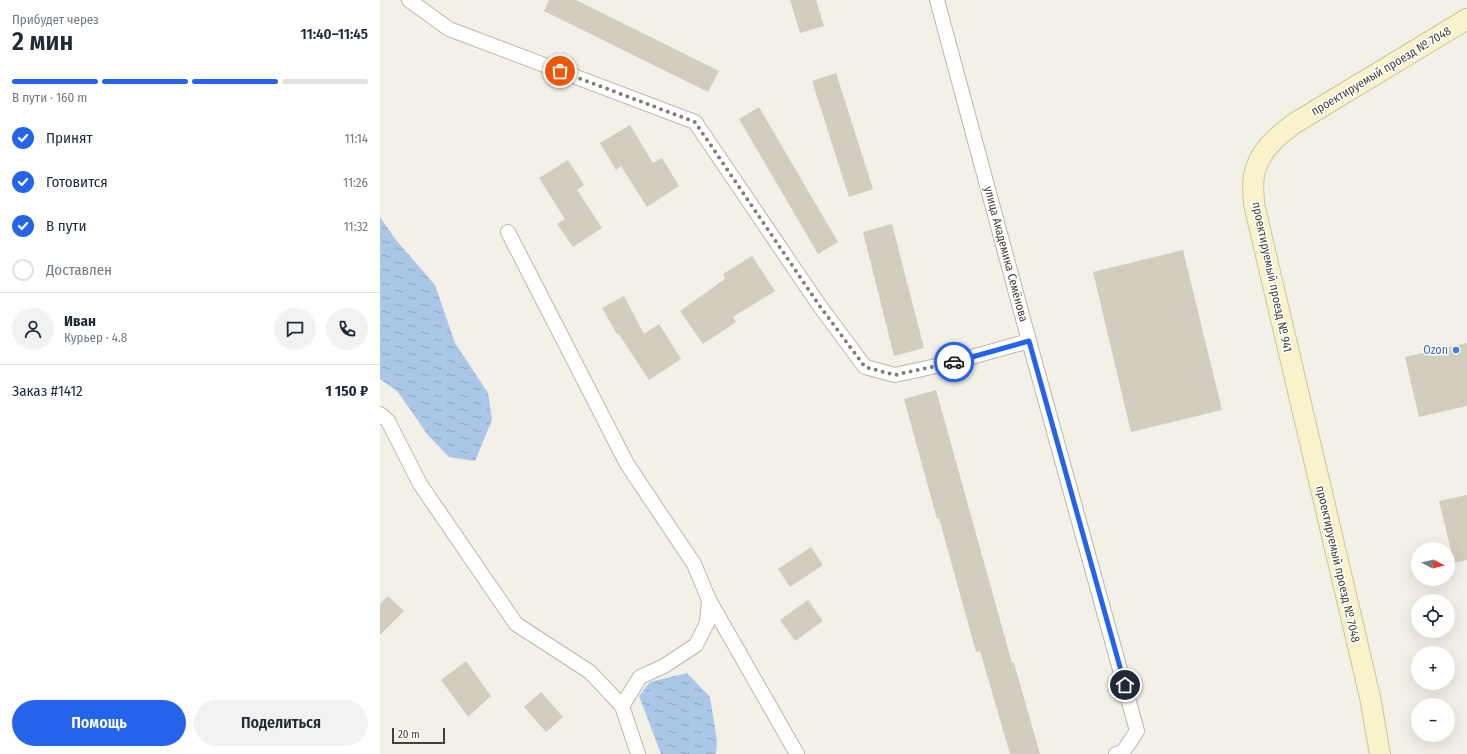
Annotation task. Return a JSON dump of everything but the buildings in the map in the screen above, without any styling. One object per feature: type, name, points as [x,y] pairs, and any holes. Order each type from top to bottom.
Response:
[{"type":"main road","name":"проектируемый проезд № 7048","points":[[1295,123],[1467,19]]},
{"type":"main road","name":"проектируемый проезд № 941","points":[[1294,374],[1254,204],[1254,176],[1262,154],[1277,136],[1295,123]]},
{"type":"main road","name":"проектируемый проезд № 7048","points":[[1294,374],[1370,697],[1380,754]]},
{"type":"street","points":[[409,0],[450,29],[695,122],[819,305],[865,367],[895,375],[950,363],[1029,341]]},
{"type":"street","name":"улица Академика Семёнова","points":[[937,0],[1029,341],[1137,731],[1124,752],[1116,754]]},
{"type":"street","points":[[508,232],[627,464],[694,564],[709,600],[797,754]]},
{"type":"street","points":[[380,414],[388,421],[420,484],[516,624],[590,672],[622,706],[638,754]]},
{"type":"street","points":[[622,706],[640,677],[664,666],[696,645],[707,623],[709,600]]},
{"type":"water","points":[[380,217],[396,240],[435,285],[455,343],[488,393],[492,420],[475,461],[449,457],[427,434],[398,392],[380,379]]},
{"type":"water","points":[[687,673],[710,697],[717,741],[716,754],[661,754],[639,696],[650,682]]},
{"type":"way so far","points":[[560,71],[695,122],[819,305],[865,367],[895,375],[954,362]]},
{"type":"place","name":"Ozon","points":[[1456,350]]},
{"type":"route","points":[[954,362],[1029,341],[1125,685]]}]
